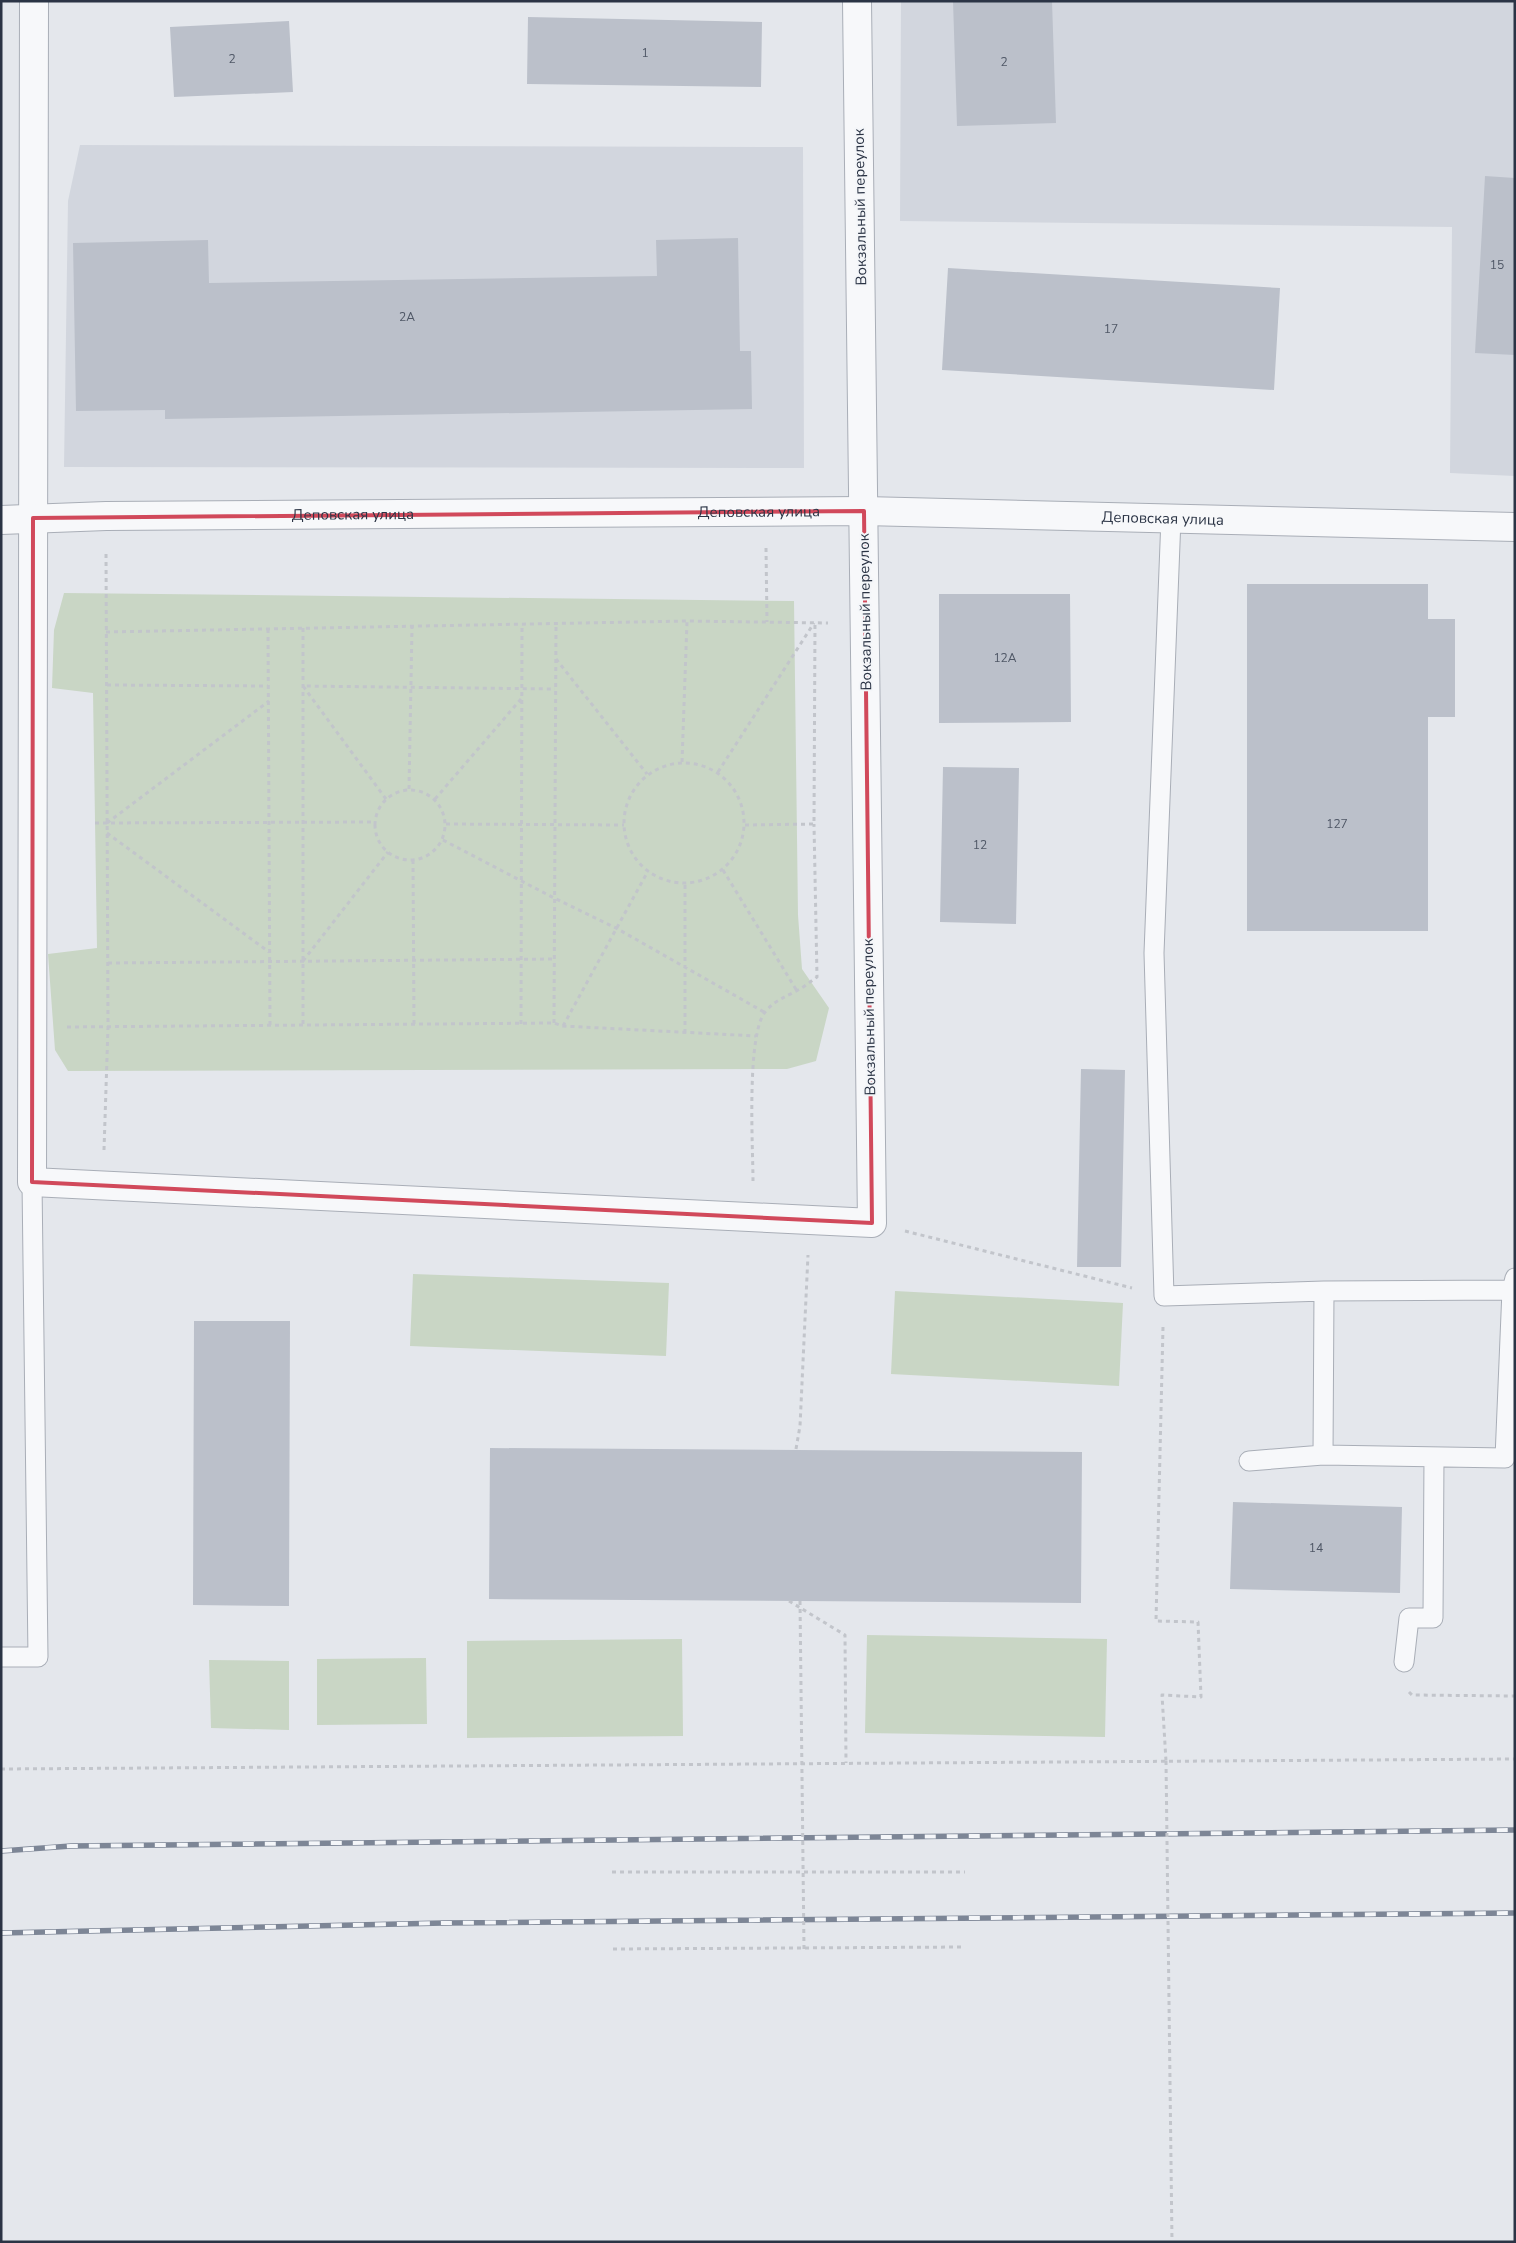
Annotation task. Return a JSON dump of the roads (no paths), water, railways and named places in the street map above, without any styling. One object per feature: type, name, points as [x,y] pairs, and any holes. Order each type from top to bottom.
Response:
[{"type":"street","points":[[32,1182],[34,1]]},
{"type":"street","name":"Вокзальный переулок","points":[[32,1182],[872,1222],[857,1]]},
{"type":"street","name":"Деповская улица","points":[[1,520],[106,516],[864,511],[1515,526]]},
{"type":"lane","points":[[1171,518],[1154,954],[1164,1296],[1514,1284],[1505,1458],[1324,1455],[1249,1461]]},
{"type":"lane","points":[[1,1658],[38,1657],[32,1182]]},
{"type":"lane","points":[[1324,1291],[1324,1455]]},
{"type":"lane","points":[[1404,1662],[1409,1618],[1433,1618],[1434,1457]]},
{"type":"railway","points":[[1,1851],[71,1846],[1515,1830]]},
{"type":"railway","points":[[1,1933],[444,1923],[1515,1913]]}]
